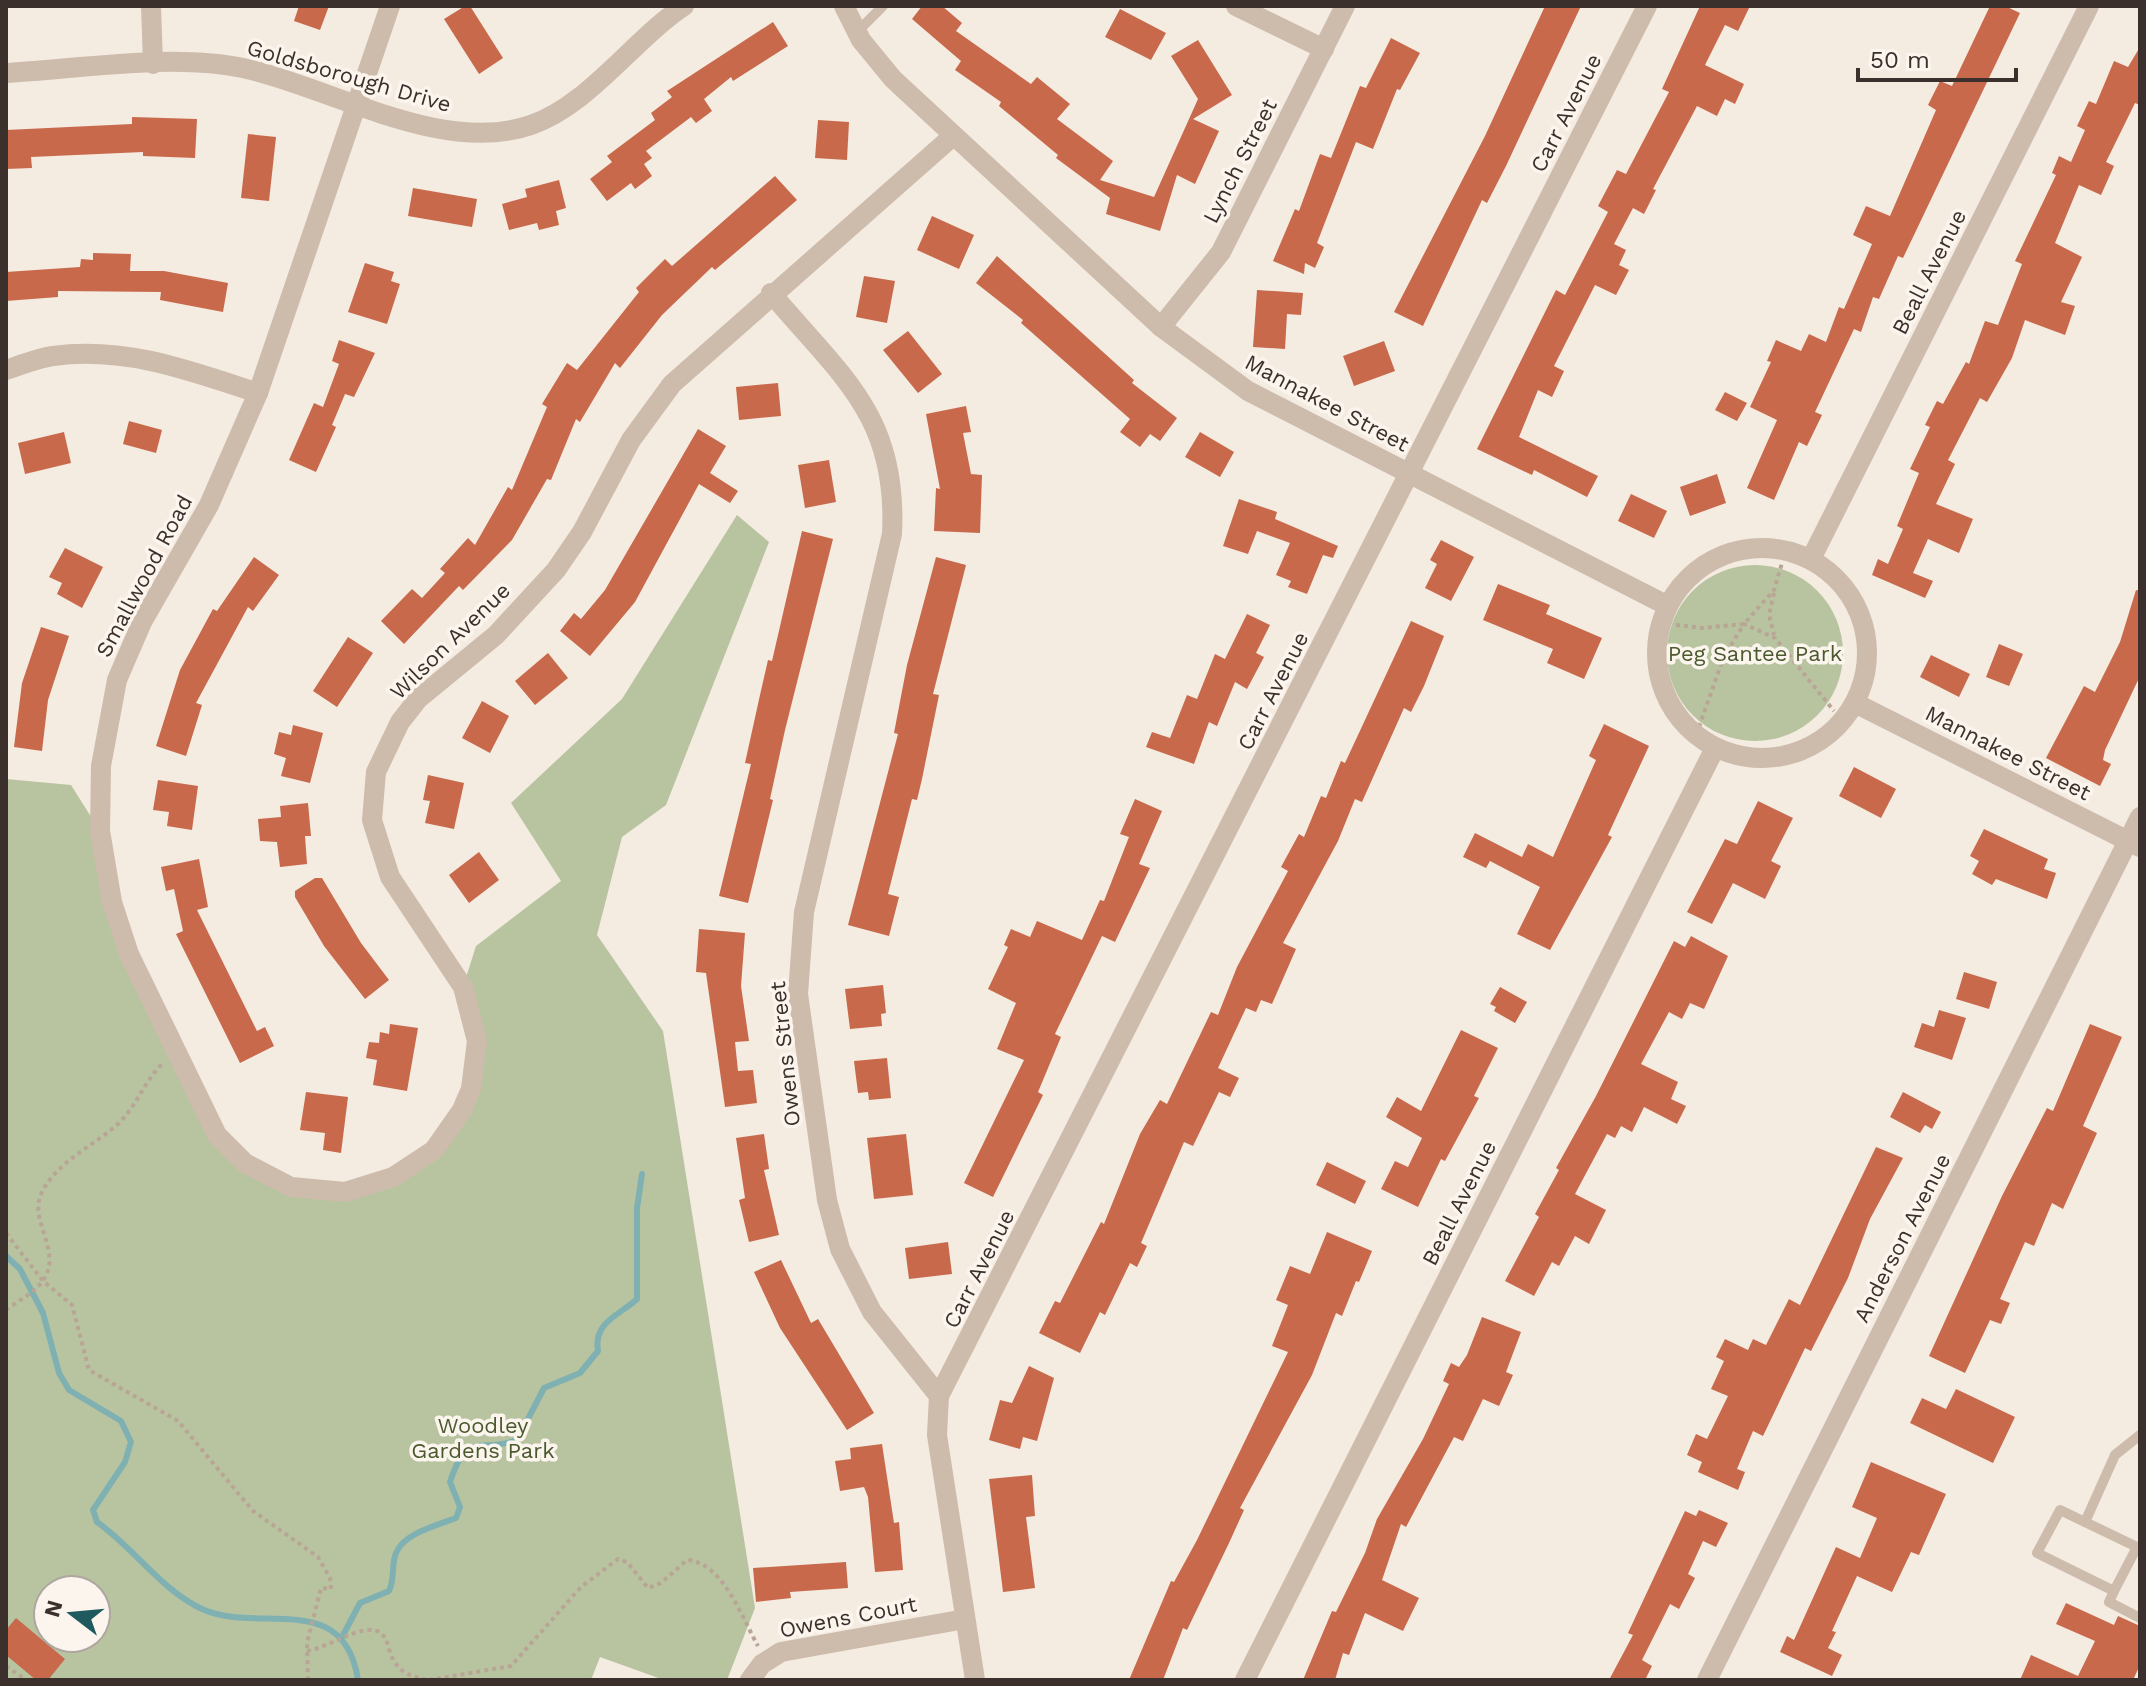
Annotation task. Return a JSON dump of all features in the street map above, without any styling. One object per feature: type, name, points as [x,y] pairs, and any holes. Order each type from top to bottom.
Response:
[{"type":"street","points":[[151,6],[153,64]]},
{"type":"street","name":"Smallwood Road","points":[[245,1163],[217,1135],[129,954],[112,902],[100,831],[101,766],[117,680],[142,622],[209,505],[258,393],[390,6]]},
{"type":"street","name":"Goldsborough Drive","points":[[6,73],[191,62],[242,68],[456,132],[498,132],[532,125],[563,108],[684,6]]},
{"type":"street","name":"Mannakee Street","points":[[844,6],[857,32],[893,79],[1161,327],[1248,391],[1669,615]]},
{"type":"street","points":[[1236,6],[1324,49]]},
{"type":"street","name":"Lynch Street","points":[[1161,327],[1221,252],[1345,6]]},
{"type":"street","name":"Carr Avenue","points":[[939,1396],[1647,6]]},
{"type":"street","name":"Beall Avenue","points":[[1811,559],[2089,6]]},
{"type":"street","name":"Wilson Avenue","points":[[245,1163],[291,1187],[345,1192],[393,1177],[434,1150],[462,1110],[471,1089],[477,1041],[463,987],[390,877],[377,845],[372,820],[376,772],[400,722],[418,699],[496,635],[556,570],[582,532],[631,440],[672,384],[771,293],[953,136]]},
{"type":"street","name":"Owens Street","points":[[771,293],[870,410],[884,443],[894,491],[892,534],[804,912],[798,994],[827,1200],[840,1249],[872,1312],[939,1396]]},
{"type":"street","points":[[6,370],[51,356],[104,354],[164,362],[258,393]]},
{"type":"street","points":[[1779,549],[1811,559],[1838,579],[1857,606],[1866,638],[1866,671],[1855,703],[1836,729],[1809,748],[1778,758],[1746,758],[1715,748],[1688,728],[1665,691],[1658,670],[1658,637],[1687,579],[1715,559],[1736,552],[1779,549]]},
{"type":"street","name":"Mannakee Street","points":[[1855,703],[2134,844]]},
{"type":"street","name":"Beall Avenue","points":[[1245,1680],[1715,748]]},
{"type":"street","name":"Anderson Avenue","points":[[1707,1680],[2134,844],[2140,817]]},
{"type":"street","points":[[939,1396],[937,1435],[975,1680]]},
{"type":"street","name":"Owens Court","points":[[750,1680],[767,1661],[781,1652],[965,1619]]},
{"type":"lane","points":[[857,32],[883,6]]},
{"type":"lane","points":[[2085,1522],[2115,1455],[2140,1435]]},
{"type":"lane","points":[[2114,1591],[2037,1553],[2060,1510],[2137,1547],[2109,1602],[2140,1618]]},
{"type":"path","points":[[1782,563],[1769,615],[1775,638],[1834,711]]},
{"type":"path","points":[[1699,727],[1724,656],[1744,624],[1774,590]]},
{"type":"path","points":[[1669,615],[1703,628],[1744,624],[1775,638]]},
{"type":"path","points":[[6,1310],[43,1281],[49,1267],[49,1245],[40,1219],[39,1198],[52,1175],[118,1124],[153,1073],[163,1063],[179,1056]]},
{"type":"path","points":[[6,1233],[43,1281],[72,1305],[89,1370],[178,1421],[253,1511],[318,1557],[330,1578],[331,1589],[321,1588],[307,1643],[308,1680]]},
{"type":"path","points":[[307,1651],[365,1630],[385,1635],[395,1664],[410,1676],[429,1680],[511,1666],[581,1587],[618,1559],[627,1562],[648,1588],[661,1583],[687,1560],[696,1561],[722,1581],[767,1661]]},
{"type":"path","points":[[6,1666],[26,1680]]},
{"type":"green space","name":"Woodley Gardens Park","points":[[737,515],[769,542],[666,805],[622,837],[597,935],[663,1031],[755,1608],[727,1680],[664,1680],[600,1657],[591,1680],[6,1680],[6,779],[71,785],[100,831],[112,902],[217,1135],[292,1187],[345,1192],[434,1150],[471,1089],[463,987],[476,946],[561,881],[511,803],[622,699]]},
{"type":"green space","name":"Peg Santee Park","points":[[1755,565],[1789,572],[1817,591],[1836,619],[1843,653],[1836,687],[1817,715],[1789,734],[1755,741],[1721,734],[1693,715],[1674,687],[1667,653],[1674,619],[1693,591],[1721,572]]},
{"type":"building","points":[[299,6],[329,6],[320,30],[294,21]]},
{"type":"building","points":[[470,6],[503,58],[479,74],[444,19]]},
{"type":"building","points":[[922,6],[942,6],[962,23],[956,31],[1031,84],[1037,77],[1070,104],[1057,119],[1113,161],[1100,180],[1154,197],[1198,99],[1171,56],[1198,40],[1232,95],[1193,119],[1219,131],[1195,184],[1177,175],[1160,231],[1106,214],[1110,198],[1056,158],[1058,155],[999,106],[1001,102],[955,70],[961,61],[912,19]]},
{"type":"building","points":[[1545,6],[1581,6],[1506,166],[1487,203],[1482,200],[1423,326],[1394,312],[1485,136]]},
{"type":"building","points":[[1700,6],[1750,6],[1738,31],[1725,25],[1705,65],[1744,84],[1735,104],[1725,99],[1717,116],[1697,106],[1653,189],[1656,190],[1644,214],[1633,208],[1614,244],[1626,250],[1619,265],[1629,270],[1616,295],[1595,285],[1554,366],[1564,371],[1552,397],[1538,390],[1519,437],[1598,476],[1587,497],[1534,470],[1532,475],[1477,449],[1556,290],[1565,295],[1608,212],[1598,206],[1617,170],[1626,174],[1669,92],[1662,89]]},
{"type":"building","points":[[1990,6],[2005,6],[2020,13],[1903,258],[1898,256],[1879,299],[1873,297],[1861,332],[1854,329],[1815,412],[1822,415],[1807,446],[1799,442],[1774,500],[1747,488],[1777,420],[1750,407],[1771,362],[1767,361],[1776,340],[1801,351],[1809,334],[1826,342],[1839,307],[1844,309],[1872,244],[1853,235],[1866,206],[1890,216],[1936,110],[1928,105],[1940,81],[1952,86]]},
{"type":"building","points":[[1120,9],[1166,33],[1151,60],[1105,37]]},
{"type":"building","points":[[773,22],[788,46],[733,81],[731,77],[704,99],[712,111],[696,123],[691,117],[646,151],[652,158],[644,164],[652,176],[635,189],[631,183],[607,201],[590,179],[612,162],[607,156],[655,120],[651,113],[672,97],[667,91]]},
{"type":"building","points":[[1391,38],[1420,53],[1400,90],[1397,89],[1373,149],[1356,142],[1317,243],[1324,247],[1315,268],[1305,263],[1304,274],[1273,261],[1295,209],[1299,211],[1320,154],[1331,158],[1360,86],[1366,88]]},
{"type":"building","points":[[2140,47],[2140,105],[2135,103],[2106,162],[2114,166],[2101,195],[2079,185],[2055,243],[2082,257],[2061,302],[2075,306],[2065,335],[2025,320],[2012,358],[1987,402],[1980,398],[1948,460],[1955,464],[1936,504],[1973,519],[1959,553],[1928,539],[1913,573],[1933,581],[1925,598],[1872,575],[1878,559],[1888,564],[1903,529],[1897,526],[1919,473],[1910,469],[1930,427],[1925,425],[1937,401],[1943,404],[1966,362],[1969,364],[1985,321],[1998,325],[2022,264],[2015,261],[2056,175],[2052,173],[2059,156],[2071,162],[2085,130],[2077,126],[2089,101],[2096,104],[2114,61],[2128,67]]},
{"type":"building","points":[[132,117],[197,119],[195,158],[143,156],[143,152],[31,157],[32,168],[6,169],[6,130],[132,124]]},
{"type":"building","points":[[818,120],[849,122],[847,160],[815,158]]},
{"type":"building","points":[[248,134],[276,137],[269,201],[241,198]]},
{"type":"building","points":[[775,176],[797,200],[715,270],[712,267],[662,315],[620,368],[615,363],[580,422],[576,419],[551,480],[547,479],[512,540],[463,590],[459,586],[404,644],[381,621],[412,589],[422,598],[445,573],[440,569],[468,538],[475,545],[508,487],[512,490],[547,407],[542,404],[567,363],[577,370],[639,292],[636,288],[665,259],[672,266]]},
{"type":"building","points":[[559,180],[566,208],[556,211],[559,225],[539,230],[537,223],[509,230],[502,204],[527,197],[525,189]]},
{"type":"building","points":[[413,188],[477,199],[472,227],[408,216]]},
{"type":"building","points":[[932,216],[974,235],[959,269],[917,250]]},
{"type":"building","points":[[93,253],[131,254],[130,271],[164,271],[228,283],[223,312],[160,300],[161,292],[58,291],[58,297],[6,301],[6,272],[80,267],[81,259],[93,260]]},
{"type":"building","points":[[997,256],[1134,380],[1132,383],[1177,418],[1160,441],[1150,434],[1140,447],[1120,432],[1130,419],[1021,323],[1023,320],[976,283]]},
{"type":"building","points":[[365,263],[394,272],[391,281],[400,284],[387,324],[348,312]]},
{"type":"building","points":[[864,276],[895,281],[887,323],[856,317]]},
{"type":"building","points":[[1257,290],[1303,293],[1301,315],[1287,314],[1285,349],[1253,347]]},
{"type":"building","points":[[908,331],[942,374],[918,393],[883,350]]},
{"type":"building","points":[[339,340],[375,353],[354,397],[345,394],[332,425],[336,427],[316,472],[289,460],[314,403],[323,407],[339,364],[332,361]]},
{"type":"building","points":[[1384,341],[1395,371],[1354,386],[1343,356]]},
{"type":"building","points":[[778,383],[781,416],[739,420],[736,387]]},
{"type":"building","points":[[1725,392],[1747,403],[1737,421],[1715,410]]},
{"type":"building","points":[[966,406],[971,432],[963,433],[971,474],[982,475],[980,533],[934,531],[936,488],[940,489],[926,414]]},
{"type":"building","points":[[129,421],[162,430],[156,453],[123,444]]},
{"type":"building","points":[[698,429],[726,446],[710,473],[738,491],[730,503],[699,484],[635,602],[590,656],[560,631],[574,613],[581,619],[605,590]]},
{"type":"building","points":[[64,432],[71,463],[25,474],[18,443]]},
{"type":"building","points":[[1200,432],[1234,452],[1220,477],[1185,457]]},
{"type":"building","points":[[829,460],[836,502],[805,508],[798,465]]},
{"type":"building","points":[[1717,474],[1726,503],[1690,516],[1680,487]]},
{"type":"building","points":[[1631,494],[1667,511],[1654,538],[1618,521]]},
{"type":"building","points":[[1239,499],[1277,512],[1275,519],[1338,546],[1333,558],[1323,555],[1307,594],[1288,587],[1291,581],[1276,575],[1290,543],[1257,531],[1248,554],[1223,546]]},
{"type":"building","points":[[802,531],[833,539],[785,730],[770,799],[773,800],[748,903],[719,896],[751,764],[745,763],[760,695],[768,660],[772,661]]},
{"type":"building","points":[[1441,540],[1474,557],[1451,601],[1425,588],[1437,564],[1430,560]]},
{"type":"building","points":[[65,548],[103,567],[82,608],[57,594],[62,583],[49,577]]},
{"type":"building","points":[[254,557],[279,575],[253,611],[248,607],[196,703],[202,705],[186,756],[156,746],[180,670],[213,609],[217,611]]},
{"type":"building","points":[[936,557],[966,565],[933,694],[939,695],[922,779],[917,800],[912,799],[888,894],[899,897],[889,936],[848,925],[898,734],[894,733],[907,665]]},
{"type":"building","points":[[1498,584],[1550,605],[1546,614],[1602,638],[1584,679],[1547,663],[1553,649],[1483,620]]},
{"type":"building","points":[[2136,590],[2140,591],[2140,676],[2105,750],[2103,760],[2111,764],[2100,786],[2046,758],[2084,686],[2095,692],[2120,642]]},
{"type":"building","points":[[1247,614],[1270,625],[1256,653],[1264,657],[1247,689],[1235,682],[1217,726],[1209,722],[1194,764],[1146,747],[1152,732],[1170,738],[1187,695],[1197,699],[1215,654],[1225,659]]},
{"type":"building","points":[[1411,621],[1444,636],[1424,686],[1411,712],[1404,708],[1362,802],[1355,799],[1338,841],[1283,943],[1296,949],[1272,1004],[1261,1000],[1256,1012],[1246,1008],[1218,1068],[1239,1078],[1230,1097],[1219,1092],[1193,1146],[1184,1142],[1141,1243],[1147,1246],[1137,1267],[1130,1263],[1105,1315],[1100,1312],[1080,1353],[1039,1333],[1055,1301],[1060,1303],[1101,1222],[1104,1224],[1140,1134],[1160,1100],[1167,1104],[1211,1012],[1218,1015],[1237,967],[1288,871],[1281,867],[1299,834],[1304,837],[1321,796],[1326,798],[1341,761],[1345,763]]},
{"type":"building","points":[[41,627],[69,636],[48,700],[42,751],[14,747],[22,683]]},
{"type":"building","points":[[348,637],[373,653],[337,707],[313,691]]},
{"type":"building","points":[[1999,644],[2023,654],[2009,686],[1986,677]]},
{"type":"building","points":[[548,653],[568,678],[535,705],[515,681]]},
{"type":"building","points":[[1931,655],[1970,674],[1959,697],[1920,677]]},
{"type":"building","points":[[482,701],[509,716],[490,753],[462,738]]},
{"type":"building","points":[[1604,724],[1649,746],[1608,835],[1612,837],[1550,950],[1517,934],[1540,887],[1490,861],[1486,868],[1463,857],[1475,833],[1522,857],[1528,844],[1553,857],[1596,760],[1589,756]]},
{"type":"building","points":[[293,725],[323,733],[310,783],[281,776],[286,758],[274,754],[279,732],[291,735]]},
{"type":"building","points":[[1854,767],[1896,789],[1881,818],[1839,796]]},
{"type":"building","points":[[428,775],[464,783],[454,829],[425,823],[430,801],[423,800]]},
{"type":"building","points":[[158,780],[198,786],[192,830],[167,826],[169,812],[153,810]]},
{"type":"building","points":[[1135,799],[1162,811],[1139,864],[1150,868],[1115,942],[1102,936],[1055,1034],[1061,1037],[1038,1092],[1043,1095],[993,1197],[964,1183],[1024,1060],[997,1049],[1016,1003],[988,989],[1008,947],[1004,945],[1011,929],[1030,937],[1037,921],[1082,940],[1100,900],[1104,901],[1129,837],[1120,834]]},
{"type":"building","points":[[1758,801],[1793,818],[1771,861],[1781,866],[1765,899],[1733,883],[1712,924],[1687,912],[1725,839],[1737,844]]},
{"type":"building","points":[[308,803],[311,836],[305,836],[307,864],[280,867],[277,842],[260,841],[258,819],[281,817],[280,806]]},
{"type":"building","points":[[1984,829],[2048,859],[2044,869],[2056,873],[2047,899],[1996,879],[1992,885],[1972,874],[1979,861],[1970,856]]},
{"type":"building","points":[[479,852],[499,880],[469,903],[449,875]]},
{"type":"building","points":[[199,859],[208,907],[197,910],[257,1031],[265,1027],[274,1046],[240,1063],[176,934],[183,931],[174,889],[166,891],[161,867]]},
{"type":"building","points":[[315,878],[322,878],[361,943],[389,980],[365,999],[324,946],[295,897],[295,891]]},
{"type":"building","points":[[699,929],[745,933],[741,986],[749,1041],[735,1042],[738,1071],[753,1070],[757,1103],[725,1107],[706,973],[696,972]]},
{"type":"building","points":[[1691,936],[1728,956],[1704,1009],[1690,1003],[1682,1019],[1669,1012],[1641,1064],[1678,1082],[1671,1099],[1686,1106],[1677,1124],[1644,1107],[1632,1132],[1621,1126],[1615,1138],[1607,1134],[1575,1194],[1606,1210],[1589,1244],[1575,1236],[1559,1266],[1552,1262],[1534,1296],[1505,1281],[1539,1217],[1535,1214],[1559,1170],[1556,1168],[1674,941],[1685,947]]},
{"type":"building","points":[[1964,972],[1997,982],[1989,1009],[1956,999]]},
{"type":"building","points":[[883,985],[886,1013],[881,1014],[882,1026],[850,1029],[845,989]]},
{"type":"building","points":[[1500,987],[1527,1002],[1515,1023],[1494,1011],[1496,1007],[1490,1004]]},
{"type":"building","points":[[1939,1010],[1966,1018],[1952,1060],[1914,1047],[1922,1023],[1934,1027]]},
{"type":"building","points":[[390,1024],[418,1028],[407,1091],[373,1085],[377,1060],[366,1058],[369,1042],[379,1043],[380,1032],[389,1034]]},
{"type":"building","points":[[2090,1024],[2122,1037],[2083,1126],[2097,1133],[2063,1209],[2052,1203],[2034,1246],[2025,1242],[2000,1299],[2010,1303],[2001,1324],[1990,1320],[1965,1373],[1929,1356],[2002,1196],[2047,1108],[2053,1111]]},
{"type":"building","points":[[1461,1030],[1498,1048],[1474,1096],[1479,1098],[1445,1161],[1441,1159],[1418,1207],[1381,1189],[1395,1161],[1408,1167],[1422,1138],[1386,1117],[1397,1097],[1421,1111]]},
{"type":"building","points":[[887,1058],[891,1098],[869,1100],[868,1092],[858,1093],[854,1061]]},
{"type":"building","points":[[306,1092],[348,1097],[341,1153],[323,1150],[325,1133],[300,1130]]},
{"type":"building","points":[[1903,1092],[1941,1112],[1932,1129],[1925,1125],[1920,1133],[1890,1117]]},
{"type":"building","points":[[764,1134],[769,1169],[764,1170],[779,1235],[749,1242],[739,1200],[745,1198],[736,1138]]},
{"type":"building","points":[[906,1134],[913,1195],[874,1199],[867,1138]]},
{"type":"building","points":[[1876,1147],[1903,1158],[1870,1219],[1848,1278],[1811,1351],[1805,1348],[1763,1436],[1753,1431],[1737,1469],[1745,1472],[1738,1490],[1698,1472],[1702,1462],[1687,1455],[1696,1434],[1707,1439],[1728,1396],[1711,1389],[1724,1361],[1716,1357],[1725,1339],[1748,1350],[1753,1339],[1766,1345],[1789,1299],[1800,1305]]},
{"type":"building","points":[[1327,1162],[1366,1181],[1355,1204],[1316,1185]]},
{"type":"building","points":[[1327,1232],[1372,1251],[1359,1282],[1356,1281],[1342,1316],[1336,1313],[1312,1375],[1240,1508],[1244,1510],[1187,1630],[1183,1628],[1163,1680],[1129,1680],[1171,1581],[1174,1582],[1197,1540],[1288,1352],[1272,1346],[1288,1305],[1276,1300],[1290,1266],[1310,1274]]},
{"type":"building","points":[[948,1242],[952,1274],[909,1279],[905,1248]]},
{"type":"building","points":[[781,1260],[811,1323],[818,1319],[874,1413],[847,1430],[780,1328],[754,1272]]},
{"type":"building","points":[[1482,1317],[1521,1332],[1506,1372],[1513,1375],[1499,1406],[1483,1399],[1463,1441],[1454,1437],[1406,1527],[1401,1524],[1382,1580],[1419,1598],[1403,1631],[1365,1613],[1349,1655],[1343,1653],[1335,1680],[1303,1680],[1332,1611],[1336,1612],[1365,1553],[1377,1519],[1423,1439],[1449,1384],[1443,1381],[1451,1363],[1459,1367]]},
{"type":"building","points":[[1029,1366],[1054,1378],[1037,1441],[1023,1437],[1020,1449],[989,1440],[1000,1400],[1012,1403]]},
{"type":"building","points":[[1956,1389],[2015,1417],[1993,1463],[1910,1423],[1922,1398],[1946,1409]]},
{"type":"building","points":[[882,1444],[894,1523],[899,1522],[903,1570],[875,1572],[868,1497],[864,1487],[840,1491],[835,1461],[851,1459],[850,1448]]},
{"type":"building","points":[[1871,1462],[1946,1494],[1919,1555],[1911,1552],[1892,1592],[1857,1576],[1832,1631],[1836,1632],[1828,1648],[1842,1655],[1832,1676],[1780,1652],[1787,1636],[1794,1640],[1836,1547],[1860,1558],[1877,1518],[1852,1507]]},
{"type":"building","points":[[1032,1475],[1035,1516],[1026,1517],[1035,1588],[1003,1592],[989,1479]]},
{"type":"building","points":[[1699,1510],[1728,1523],[1716,1547],[1703,1541],[1688,1574],[1695,1578],[1679,1609],[1670,1604],[1642,1660],[1652,1666],[1645,1680],[1609,1680],[1633,1635],[1628,1633],[1685,1511],[1696,1516]]},
{"type":"building","points":[[846,1562],[848,1588],[790,1592],[791,1598],[756,1602],[753,1568]]},
{"type":"building","points":[[2066,1603],[2114,1625],[2118,1616],[2140,1626],[2140,1665],[2133,1680],[2020,1680],[2031,1655],[2078,1676],[2095,1641],[2056,1624]]},
{"type":"building","points":[[16,1618],[32,1631],[32,1654],[59,1654],[65,1659],[48,1680],[36,1680],[6,1655],[6,1630]]},
{"type":"waterway","points":[[342,1637],[360,1603],[389,1591],[400,1546],[422,1531],[456,1518],[460,1507],[450,1482],[463,1455],[476,1446],[517,1440],[544,1388],[580,1373],[598,1351],[604,1326],[637,1299],[637,1208],[642,1174]]},
{"type":"waterway","points":[[6,1256],[20,1269],[43,1313],[59,1373],[69,1390],[121,1421],[131,1442],[125,1462],[93,1510],[97,1522],[173,1591],[202,1609],[224,1616],[318,1624],[336,1634],[350,1652],[358,1680]]}]
